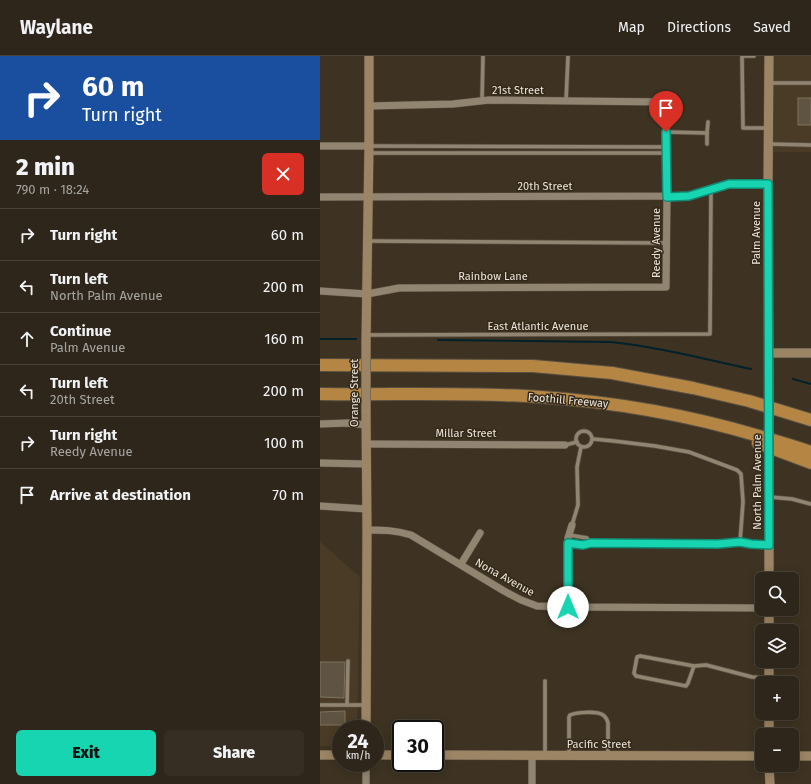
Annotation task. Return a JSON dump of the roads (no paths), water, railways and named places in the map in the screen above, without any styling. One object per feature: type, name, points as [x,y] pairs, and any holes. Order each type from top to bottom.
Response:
[{"type":"highway","points":[[320,365],[532,366],[612,373],[693,388],[749,401],[811,420]]},
{"type":"highway","name":"Foothill Freeway","points":[[320,394],[503,395],[616,404],[709,422],[811,452]]},
{"type":"highway","points":[[616,404],[702,426],[747,440],[811,463]]},
{"type":"street","name":"Orange Street","points":[[366,720],[366,338],[369,56]]},
{"type":"street","name":"Palm Avenue","points":[[769,56],[769,386]]},
{"type":"street","name":"21st Street","points":[[369,106],[453,104],[489,100],[666,102]]},
{"type":"street","name":"Reedy Avenue","points":[[666,102],[666,287]]},
{"type":"street","points":[[320,146],[369,150]]},
{"type":"street","name":"20th Street","points":[[320,197],[667,197],[689,196],[729,184],[768,184]]},
{"type":"street","name":"Rainbow Lane","points":[[320,291],[367,294],[399,288],[666,287]]},
{"type":"street","points":[[769,353],[811,353]]},
{"type":"street","name":"North Palm Avenue","points":[[769,386],[769,572]]},
{"type":"street","points":[[320,424],[366,425]]},
{"type":"street","name":"Millar Street","points":[[366,444],[565,445]]},
{"type":"street","points":[[320,463],[367,464]]},
{"type":"street","points":[[320,506],[367,509]]},
{"type":"street","points":[[568,607],[568,539],[572,525]]},
{"type":"street","name":"Nona Avenue","points":[[367,530],[389,529],[411,534],[504,591],[537,606],[755,608]]},
{"type":"street","points":[[461,564],[480,533]]},
{"type":"street","points":[[320,755],[332,755]]},
{"type":"street","name":"Pacific Street","points":[[444,755],[755,756]]},
{"type":"street","points":[[532,756],[532,784]]},
{"type":"street","points":[[799,756],[811,756]]},
{"type":"street","points":[[366,772],[366,784]]},
{"type":"street","points":[[769,772],[770,784]]},
{"type":"lane","points":[[482,101],[483,56]]},
{"type":"lane","points":[[754,56],[742,56],[743,128],[768,128]]},
{"type":"lane","points":[[566,101],[568,57]]},
{"type":"lane","points":[[769,83],[811,83]]},
{"type":"lane","points":[[707,144],[708,122]]},
{"type":"lane","points":[[666,132],[707,134]]},
{"type":"lane","points":[[768,144],[811,145]]},
{"type":"lane","points":[[369,150],[666,150]]},
{"type":"lane","points":[[369,150],[666,150]]},
{"type":"lane","name":"East Atlantic Avenue","points":[[366,338],[710,334],[711,190]]},
{"type":"lane","points":[[368,241],[667,242]]},
{"type":"lane","points":[[572,525],[578,505],[577,467],[581,447],[576,440],[579,433],[584,431],[589,432],[593,439],[591,444],[586,447],[581,447]]},
{"type":"lane","points":[[593,439],[655,446],[689,452],[737,470],[741,474],[743,502],[740,542]]},
{"type":"lane","points":[[565,445],[577,442]]},
{"type":"lane","points":[[769,497],[792,499],[811,504]]},
{"type":"lane","points":[[568,539],[587,538],[591,543]]},
{"type":"lane","points":[[568,539],[583,545],[591,543],[718,544],[740,542],[769,545]]},
{"type":"lane","points":[[694,666],[686,686],[636,676],[634,673],[637,657],[645,656],[694,666],[706,665],[755,677]]},
{"type":"lane","points":[[347,705],[348,661]]},
{"type":"lane","points":[[545,681],[545,756]]},
{"type":"lane","points":[[320,705],[366,705]]},
{"type":"lane","points":[[569,756],[569,716],[570,714],[576,713],[601,714],[607,718],[608,756]]},
{"type":"waterway","points":[[320,339],[356,339]]},
{"type":"waterway","points":[[438,340],[611,342],[664,350],[751,369]]},
{"type":"waterway","points":[[793,379],[811,384]]}]
